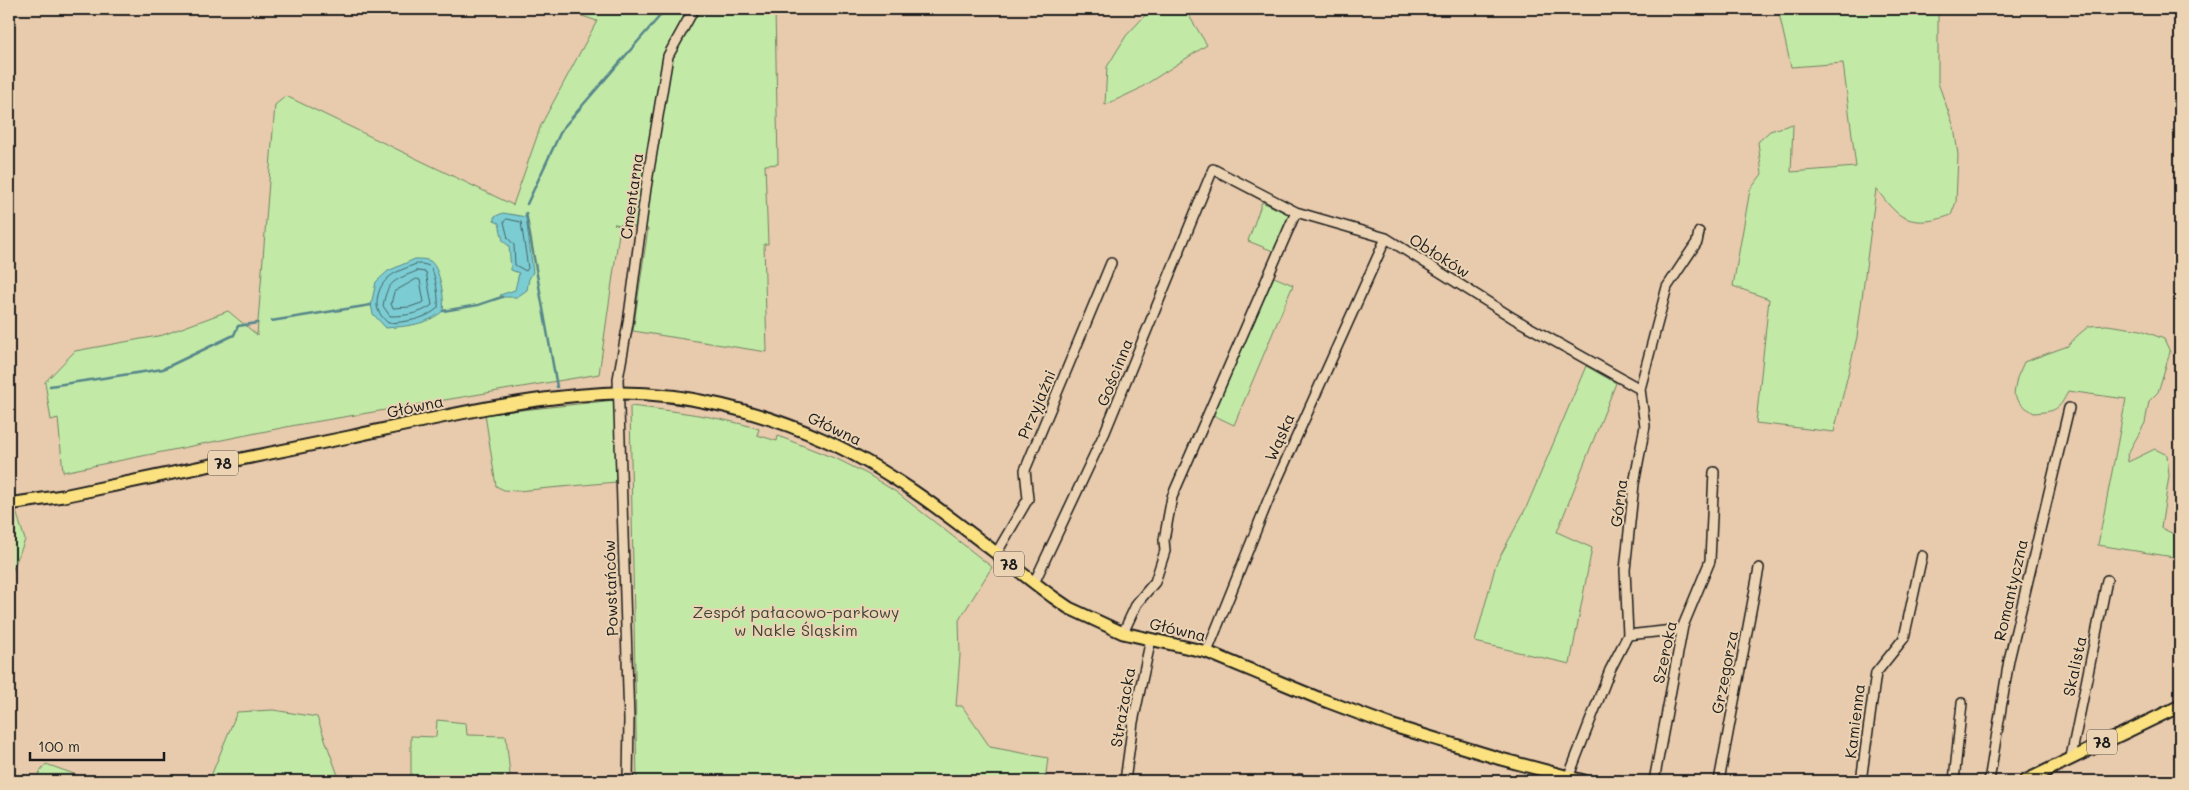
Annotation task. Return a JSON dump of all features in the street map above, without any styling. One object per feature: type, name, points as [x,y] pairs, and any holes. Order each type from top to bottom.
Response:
[{"type":"main road","name":"Główna","points":[[9,504],[63,496],[488,408],[542,399],[618,393],[661,396],[718,405],[767,418],[816,436],[856,455],[892,476],[1070,608],[1123,633],[1207,652],[1318,698],[1390,724],[1501,760],[1575,780]]},
{"type":"main road","name":"78","points":[[2026,781],[2180,706]]},
{"type":"street","name":"Cmentarna","points":[[618,393],[618,379],[668,56],[694,9]]},
{"type":"street","name":"Obłoków","points":[[1213,169],[1296,212],[1386,238],[1513,318],[1640,389]]},
{"type":"street","name":"Gościnna","points":[[1034,583],[1106,432],[1213,169]]},
{"type":"street","points":[[1123,633],[1138,603],[1156,582],[1165,551],[1164,540],[1172,498],[1296,212]]},
{"type":"street","name":"Górna","points":[[1575,780],[1610,670],[1628,635],[1625,570],[1634,484],[1645,426],[1640,389],[1667,287],[1697,242],[1699,232]]},
{"type":"street","name":"Wąska","points":[[1207,652],[1268,498],[1386,238]]},
{"type":"street","name":"Przyjaźni","points":[[996,554],[1028,499],[1025,470],[1111,263]]},
{"type":"street","name":"Powstańców","points":[[618,393],[629,720],[628,781]]},
{"type":"street","name":"Romantyczna","points":[[1989,781],[2009,660],[2069,408]]},
{"type":"street","name":"Szeroka","points":[[1654,781],[1682,629],[1710,561],[1714,472]]},
{"type":"street","name":"Kamienna","points":[[1862,781],[1876,673],[1904,638],[1922,556]]},
{"type":"street","name":"Grzegorza","points":[[1719,781],[1759,568]]},
{"type":"street","name":"Skalista","points":[[2071,758],[2107,580]]},
{"type":"street","points":[[1628,635],[1682,629]]},
{"type":"street","name":"Strażacka","points":[[1125,781],[1133,722],[1151,639]]},
{"type":"street","points":[[1954,781],[1962,703]]},
{"type":"green space","points":[[562,9],[775,9],[778,164],[765,165],[768,244],[764,244],[767,352],[633,331],[648,229],[614,224],[620,226],[599,374],[296,425],[63,472],[58,418],[51,420],[45,382],[75,351],[163,335],[228,311],[257,335],[275,105],[286,96],[513,205],[541,125],[597,21]]},
{"type":"green space","points":[[1151,9],[1182,9],[1186,11],[1207,45],[1137,90],[1105,105],[1107,67],[1126,36]]},
{"type":"green space","points":[[1778,9],[1938,9],[1938,83],[1954,127],[1958,155],[1956,202],[1951,215],[1929,221],[1907,219],[1891,208],[1876,189],[1857,337],[1834,432],[1756,423],[1769,299],[1733,286],[1750,190],[1762,174],[1758,142],[1770,131],[1793,124],[1791,172],[1856,167],[1843,63],[1791,67]]},
{"type":"green space","points":[[1262,202],[1290,215],[1273,251],[1248,241]]},
{"type":"green space","points":[[1274,277],[1293,285],[1234,425],[1213,415]]},
{"type":"green space","points":[[2107,325],[2141,330],[2164,339],[2170,352],[2158,392],[2149,401],[2145,423],[2127,455],[2128,462],[2155,449],[2167,455],[2169,476],[2161,528],[2180,537],[2180,558],[2098,545],[2126,399],[2068,391],[2062,403],[2056,409],[2034,413],[2022,405],[2014,394],[2017,378],[2024,362],[2068,346],[2089,326]]},
{"type":"green space","points":[[1586,366],[1616,383],[1557,532],[1592,548],[1570,664],[1475,642],[1496,564],[1526,508]]},
{"type":"green space","points":[[615,400],[616,482],[517,491],[504,490],[496,486],[485,414]]},
{"type":"green space","name":"Zespół pałacowo-parkowy w Nakle Śląskim","points":[[630,406],[695,414],[743,424],[759,429],[757,435],[777,441],[778,436],[839,460],[896,492],[992,567],[959,620],[960,655],[956,706],[962,706],[990,747],[1048,758],[1045,781],[637,781]]},
{"type":"green space","points":[[9,511],[16,511],[25,540],[9,579]]},
{"type":"green space","points":[[273,710],[317,717],[340,781],[209,781],[237,712]]},
{"type":"green space","points":[[437,720],[466,723],[467,735],[506,736],[510,775],[471,781],[411,781],[411,736],[436,737]]},
{"type":"green space","points":[[46,764],[88,779],[91,781],[33,781]]},
{"type":"water","points":[[503,213],[526,217],[533,272],[529,279],[527,290],[517,297],[502,297],[500,295],[515,290],[519,273],[511,270],[509,246],[503,241],[499,223],[494,221],[494,217]]},
{"type":"water","points":[[415,259],[425,259],[434,264],[442,292],[443,311],[423,322],[386,328],[373,314],[371,305],[376,282],[388,271]]},
{"type":"waterway","points":[[527,204],[562,129],[666,9]]},
{"type":"waterway","points":[[526,213],[557,387]]},
{"type":"waterway","points":[[443,311],[478,305],[502,297]]},
{"type":"waterway","points":[[271,321],[371,305]]},
{"type":"waterway","points":[[50,386],[163,369],[234,335],[238,326],[257,323]]}]
